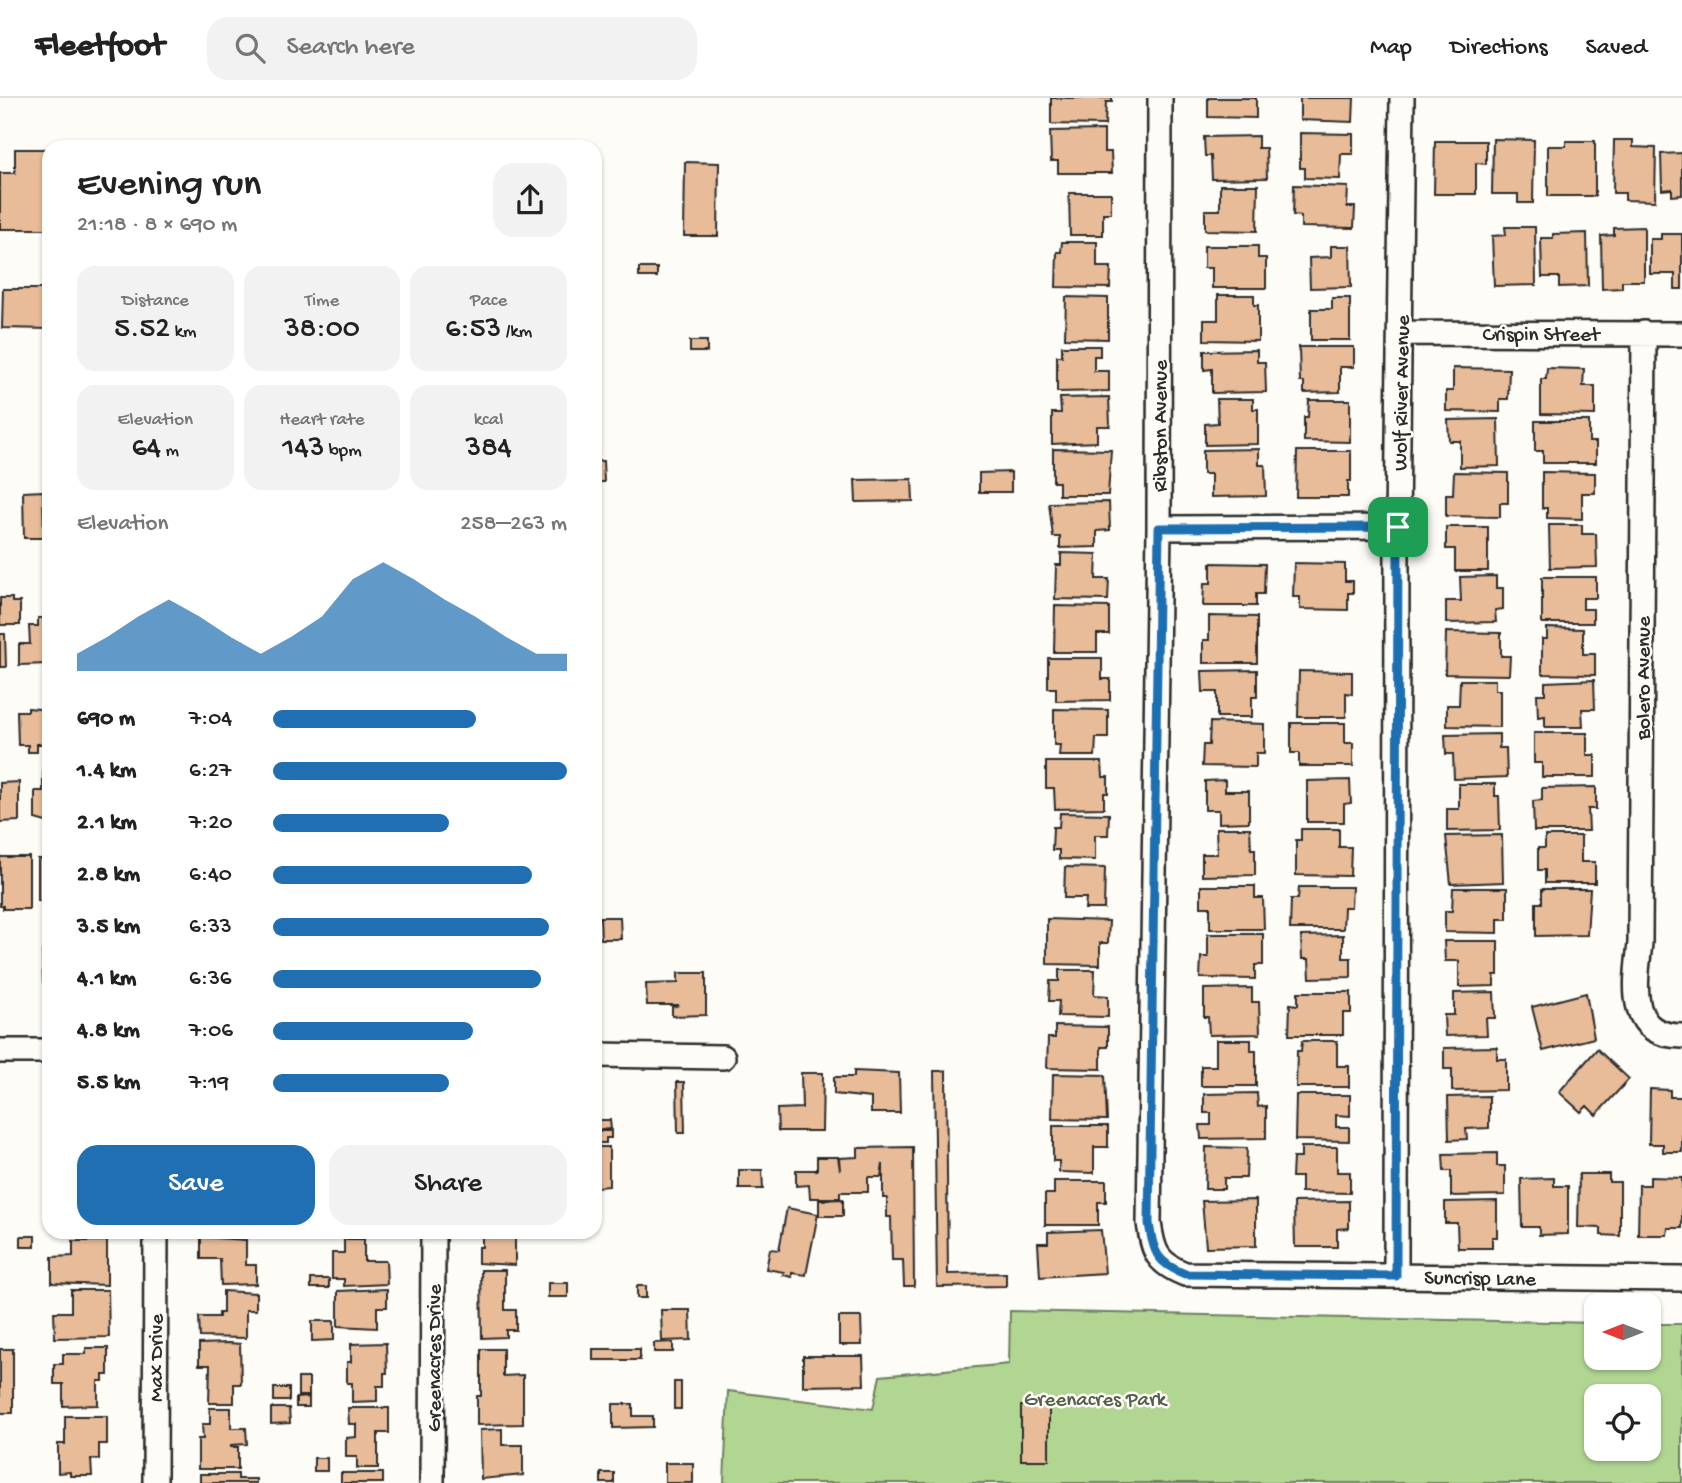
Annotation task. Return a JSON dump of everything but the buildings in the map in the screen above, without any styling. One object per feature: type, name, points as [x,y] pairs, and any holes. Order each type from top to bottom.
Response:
[{"type":"street","name":"Ribston Avenue","points":[[1157,1256],[1149,1223],[1159,528],[1160,98]]},
{"type":"street","name":"Wolf River Avenue","points":[[1396,1276],[1402,98]]},
{"type":"street","name":"Crispin Street","points":[[1401,333],[1682,334]]},
{"type":"street","name":"Bolero Avenue","points":[[1644,333],[1640,943],[1635,986],[1638,1009],[1644,1021],[1658,1032],[1682,1036]]},
{"type":"street","points":[[1159,528],[1398,527]]},
{"type":"street","points":[[0,1051],[42,1051]]},
{"type":"street","points":[[602,1055],[723,1057]]},
{"type":"street","name":"Max Drive","points":[[155,1483],[156,1239]]},
{"type":"street","name":"Greenacres Drive","points":[[432,1483],[433,1239]]},
{"type":"street","name":"Suncrisp Lane","points":[[1157,1256],[1168,1267],[1185,1274],[1682,1279]]},
{"type":"green space","name":"Greenacres Park","points":[[1010,1311],[1584,1323],[1584,1370],[1661,1370],[1661,1324],[1682,1324],[1682,1483],[724,1483],[728,1391],[873,1409],[880,1376],[1009,1364]]},
{"type":"route","points":[[1398,527],[1396,1276],[1185,1274],[1168,1267],[1157,1256],[1149,1223],[1159,528],[1398,527]]}]
